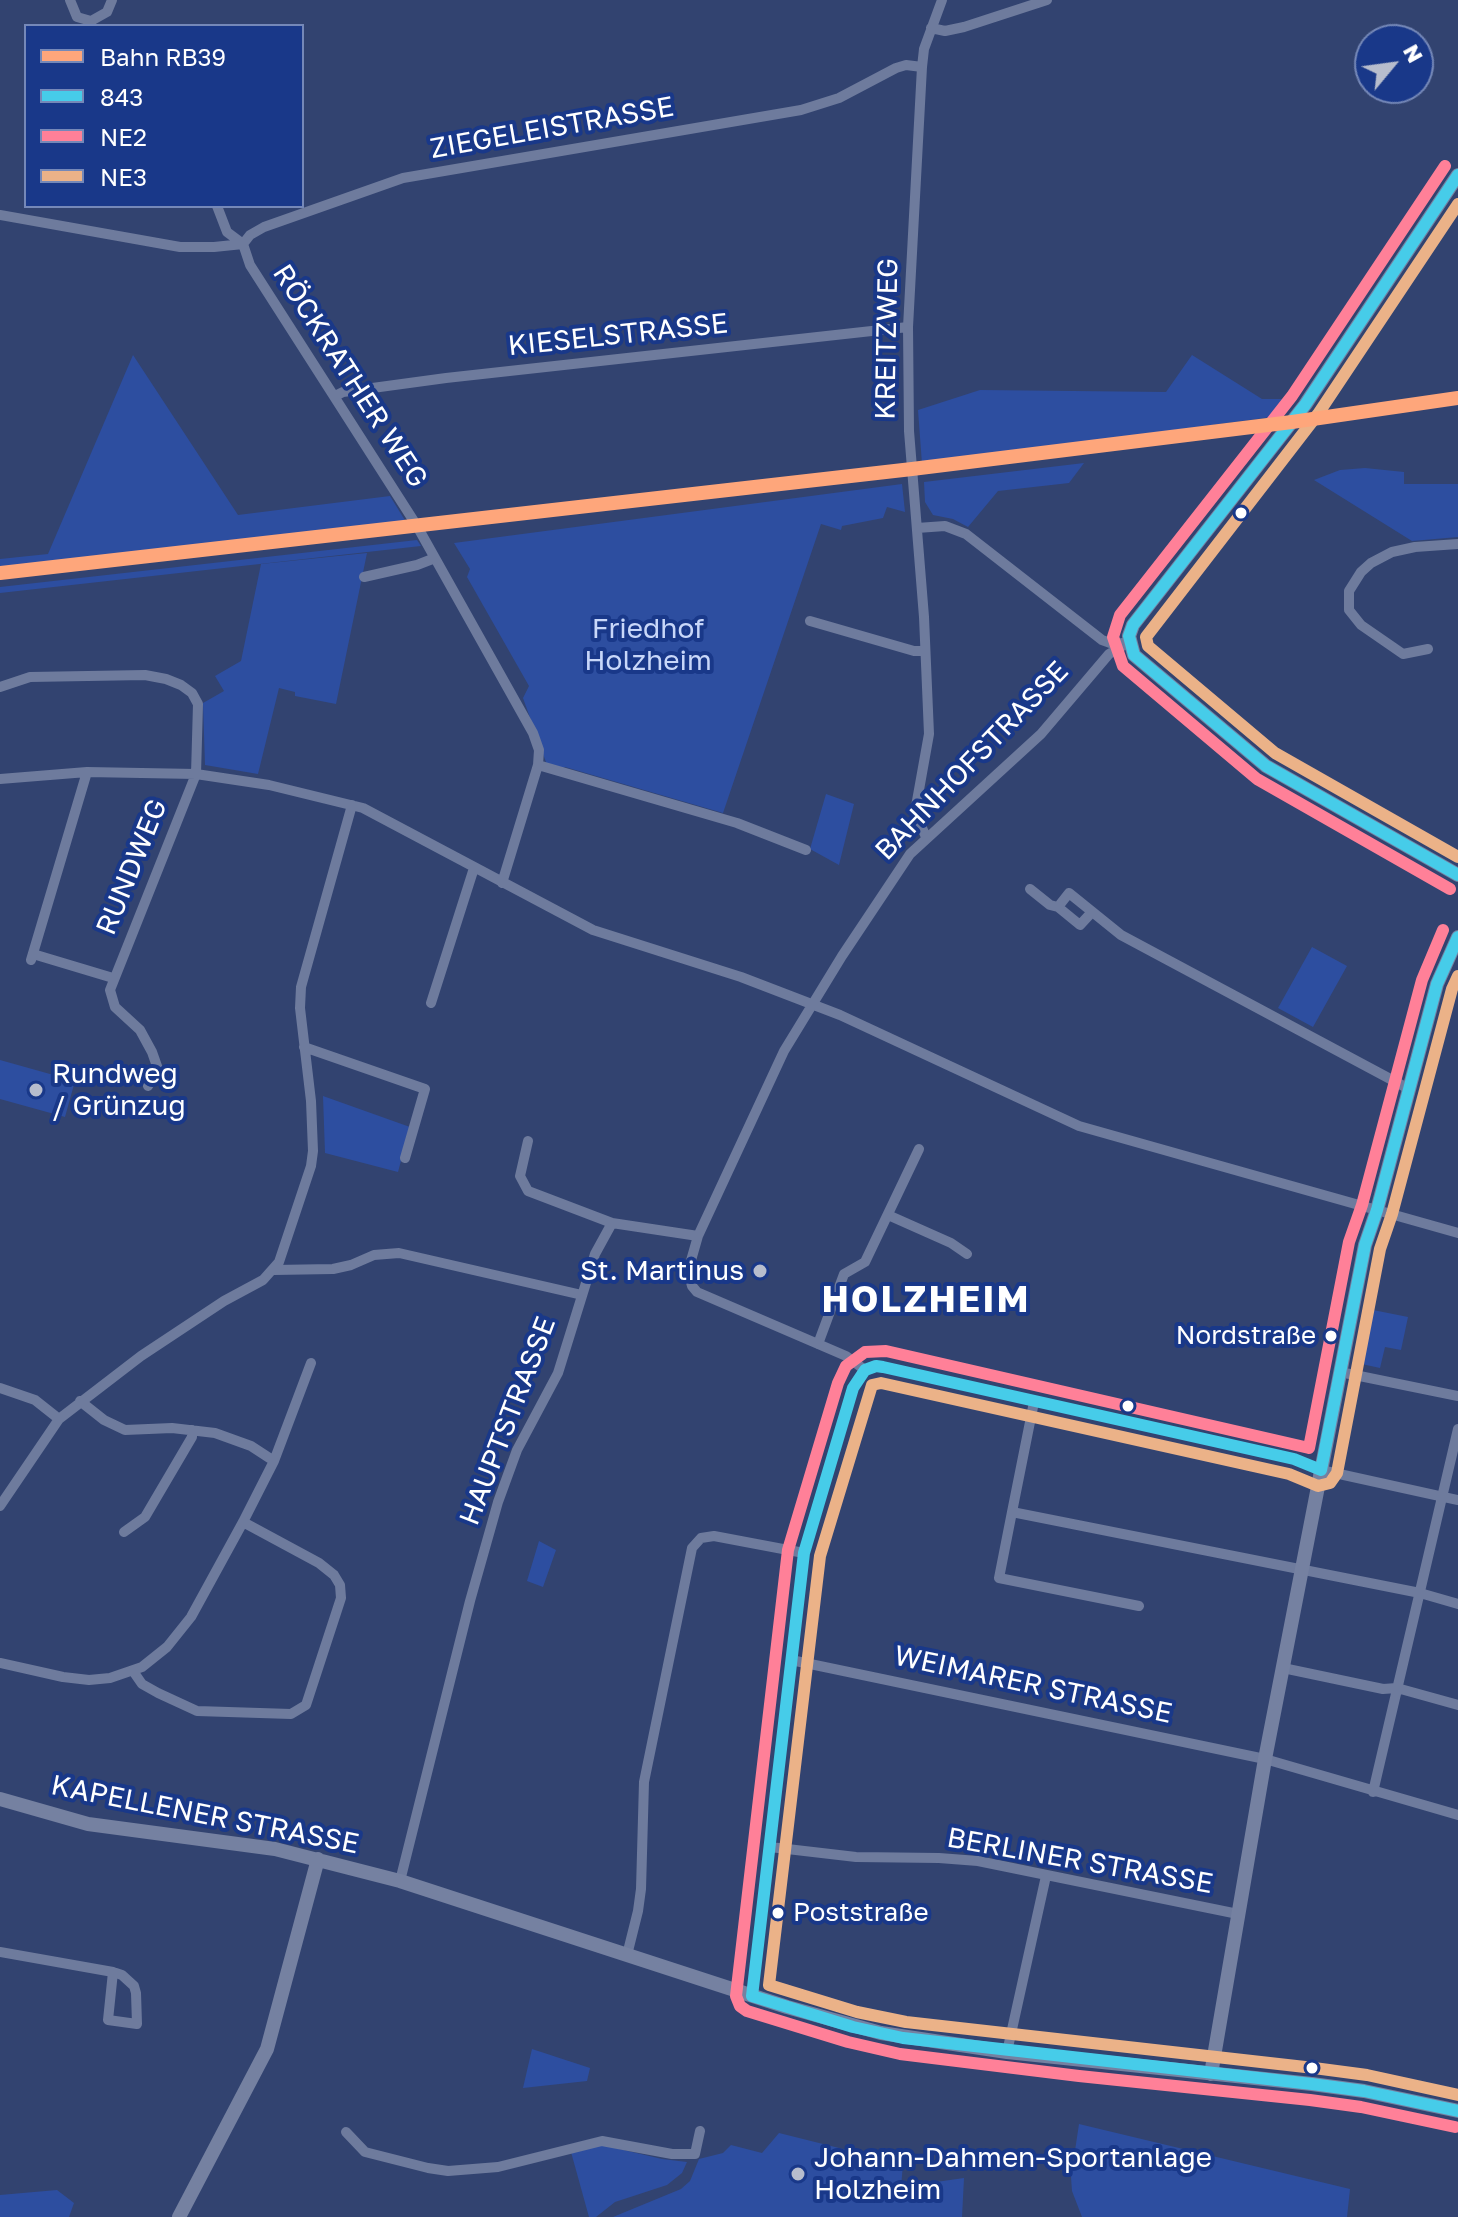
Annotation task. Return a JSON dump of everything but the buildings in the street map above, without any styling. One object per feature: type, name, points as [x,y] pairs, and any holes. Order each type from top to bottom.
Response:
[{"type":"main road","name":"BAHNHOFSTRASSE","points":[[1129,642],[1133,625],[1316,389],[1458,175]]},
{"type":"main road","points":[[1129,642],[1134,655],[1266,766],[1458,875]]},
{"type":"main road","points":[[1211,2074],[1265,1759],[1365,1245],[1437,984],[1458,937]]},
{"type":"main road","name":"KAPELLENER STRASSE","points":[[0,1799],[88,1824],[275,1849],[318,1859],[400,1881],[752,1996],[881,2033],[1007,2052],[1364,2091],[1458,2111]]},
{"type":"main road","points":[[179,2217],[267,2049],[318,1859]]},
{"type":"street","points":[[70,0],[73,11],[86,21],[104,16],[112,0]]},
{"type":"street","name":"KREITZWEG","points":[[926,837],[915,812],[929,734],[909,431],[908,327],[922,67],[931,28],[942,0]]},
{"type":"street","points":[[931,28],[945,31],[964,27],[1047,0]]},
{"type":"street","name":"ZIEGELEISTRASSE","points":[[243,244],[253,232],[264,227],[403,178],[801,110],[839,98],[896,68],[906,65],[922,67]]},
{"type":"street","points":[[218,208],[227,232],[243,244]]},
{"type":"street","points":[[0,215],[180,247],[243,244]]},
{"type":"street","name":"RÖCKRATHER WEG","points":[[243,244],[250,265],[421,533],[527,719],[539,750],[538,765]]},
{"type":"street","name":"KIESELSTRASSE","points":[[335,396],[343,392],[446,378],[908,327]]},
{"type":"street","points":[[917,528],[955,528],[1102,640],[1113,644],[1129,642]]},
{"type":"street","points":[[1428,649],[1403,654],[1361,625],[1349,610],[1349,591],[1361,572],[1381,557],[1415,547],[1458,544]]},
{"type":"street","points":[[364,577],[435,558]]},
{"type":"street","points":[[810,621],[914,651],[925,651]]},
{"type":"street","name":"BAHNHOFSTRASSE","points":[[812,1004],[910,854],[1041,734],[1103,659],[1129,642]]},
{"type":"street","name":"RUNDWEG","points":[[0,687],[30,677],[145,675],[175,682],[192,693],[199,709],[196,774],[109,993],[117,1010],[140,1030],[155,1060],[158,1069],[148,1086]]},
{"type":"street","points":[[502,883],[538,765],[737,823],[806,850]]},
{"type":"street","points":[[0,779],[87,772],[196,774],[269,785],[352,805],[377,815],[593,930],[741,977],[812,1004],[1079,1126],[1458,1233]]},
{"type":"street","name":"RUNDWEG","points":[[87,772],[32,957],[113,978]]},
{"type":"street","points":[[0,1506],[59,1419],[141,1356],[274,1270],[313,1158],[314,1138],[300,1008],[301,987],[352,805]]},
{"type":"street","points":[[431,1003],[474,868]]},
{"type":"street","points":[[1030,889],[1080,925],[1092,912]]},
{"type":"street","points":[[1058,907],[1069,893],[1121,935],[1409,1089]]},
{"type":"street","points":[[812,1004],[784,1051],[698,1236],[688,1271],[695,1289],[846,1356],[865,1370]]},
{"type":"street","points":[[304,1047],[425,1089],[405,1158]]},
{"type":"street","points":[[528,1141],[520,1176],[528,1191],[612,1223],[698,1236]]},
{"type":"street","points":[[818,1344],[844,1274],[865,1262],[919,1149]]},
{"type":"street","points":[[888,1215],[951,1243],[967,1254]]},
{"type":"street","name":"HAUPTSTRASSE","points":[[400,1881],[498,1502],[517,1450],[558,1373],[595,1254],[612,1223]]},
{"type":"street","points":[[274,1270],[333,1269],[378,1253],[399,1253],[582,1295]]},
{"type":"street","points":[[0,1663],[30,1672],[89,1680],[133,1671],[156,1657],[176,1637],[210,1585],[274,1461],[311,1363]]},
{"type":"street","points":[[752,1996],[804,1553],[853,1388],[865,1370],[883,1367],[1294,1459],[1321,1470],[1458,1500]]},
{"type":"street","points":[[1340,1372],[1458,1396]]},
{"type":"street","points":[[0,1388],[35,1400],[59,1419]]},
{"type":"street","points":[[80,1401],[104,1420],[125,1430],[192,1430],[229,1437],[274,1461]]},
{"type":"street","points":[[1034,1402],[999,1578],[1139,1606]]},
{"type":"street","points":[[1373,1792],[1458,1429]]},
{"type":"street","points":[[124,1532],[145,1517],[192,1437],[192,1430]]},
{"type":"street","points":[[1012,1512],[1420,1593],[1458,1604]]},
{"type":"street","points":[[133,1671],[142,1684],[197,1711],[291,1714],[306,1705],[341,1598],[340,1585],[334,1575],[319,1563],[243,1522]]},
{"type":"street","points":[[627,1955],[641,1889],[644,1782],[692,1548],[701,1538],[714,1536],[804,1553]]},
{"type":"street","name":"WEIMARER STRASSE","points":[[791,1660],[1265,1759],[1458,1815]]},
{"type":"street","points":[[1283,1668],[1383,1689],[1397,1688],[1458,1705]]},
{"type":"street","name":"BERLINER STRASSE","points":[[770,1847],[856,1857],[958,1859],[1238,1914]]},
{"type":"street","points":[[1007,2052],[1046,1876]]},
{"type":"street","points":[[0,1952],[113,1972],[122,1975],[134,1986],[139,2002],[137,2024],[108,2020],[113,1972]]},
{"type":"street","points":[[346,2132],[365,2152],[448,2171],[498,2167],[602,2141],[672,2154],[695,2154],[700,2131]]},
{"type":"green space","points":[[133,355],[238,515],[390,496],[406,522],[0,570],[0,559],[48,554]]},
{"type":"green space","points":[[1192,355],[1262,399],[1292,399],[1279,416],[922,464],[918,410],[980,390],[1166,392]]},
{"type":"green space","points":[[1084,463],[1069,483],[998,491],[968,527],[953,519],[933,515],[925,502],[924,482]]},
{"type":"green space","points":[[1365,468],[1404,472],[1404,484],[1458,484],[1458,537],[1412,541],[1314,480],[1340,470]]},
{"type":"green space","name":"Friedhof Holzheim","points":[[902,484],[905,512],[887,507],[883,518],[842,526],[841,530],[821,524],[723,813],[565,767],[547,765],[523,698],[529,686],[467,577],[470,569],[454,543]]},
{"type":"green space","points":[[417,540],[421,546],[0,593],[0,587]]},
{"type":"green space","points":[[367,553],[336,704],[295,696],[295,692],[279,688],[258,774],[205,765],[203,703],[224,691],[215,676],[241,661],[261,564]]},
{"type":"green space","points":[[826,794],[854,804],[839,865],[810,849]]},
{"type":"green space","points":[[1312,947],[1347,966],[1313,1027],[1278,1008]]},
{"type":"green space","name":"Rundweg / Grünzug","points":[[0,1060],[75,1081],[65,1117],[0,1099]]},
{"type":"green space","points":[[323,1096],[410,1127],[398,1172],[325,1153]]},
{"type":"green space","points":[[1368,1309],[1408,1317],[1401,1350],[1385,1347],[1380,1368],[1357,1363]]},
{"type":"green space","points":[[539,1541],[556,1550],[543,1587],[527,1581]]},
{"type":"green space","points":[[532,2049],[590,2068],[587,2081],[523,2088]]},
{"type":"green space","points":[[1079,2124],[1350,2189],[1347,2217],[1082,2217],[1072,2191],[1071,2177]]},
{"type":"green space","name":"Johann-Dahmen-Sportanlage Holzheim","points":[[779,2133],[903,2164],[901,2187],[964,2178],[962,2217],[613,2217],[681,2189],[690,2181],[699,2159],[723,2153],[731,2145],[762,2153]]},
{"type":"green space","points":[[602,2145],[687,2162],[682,2173],[667,2185],[615,2202],[596,2217],[589,2217],[571,2152]]},
{"type":"green space","points":[[57,2190],[74,2203],[69,2217],[0,2217],[0,2195]]},
{"type":"rail line","name":"RB39","points":[[0,573],[912,469],[1458,398]]},
{"type":"transit line","name":"NE2","points":[[1445,166],[1292,396],[1120,615],[1113,637],[1123,666],[1257,779],[1450,889]]},
{"type":"transit line","name":"843","points":[[1458,175],[1305,405],[1133,625],[1129,636],[1134,655],[1266,766],[1458,875]]},
{"type":"transit line","name":"NE3","points":[[1458,204],[1318,414],[1146,637],[1148,646],[1275,753],[1458,857]]},
{"type":"transit line","name":"NE2","points":[[1443,930],[1422,980],[1362,1205],[1349,1242],[1309,1448],[886,1351],[865,1352],[846,1366],[838,1383],[788,1550],[736,1996],[740,2006],[747,2011],[848,2042],[900,2054],[1310,2100],[1361,2107],[1455,2127]]},
{"type":"transit line","name":"843","points":[[1321,1470],[1365,1245],[1437,984],[1458,937]]},
{"type":"transit line","name":"NE3","points":[[1458,976],[1380,1249],[1337,1473],[1330,1483],[1318,1486],[1289,1474],[881,1383],[872,1385],[820,1556],[769,1985],[857,2012],[906,2022],[1367,2075],[1458,2095]]},
{"type":"transit line","name":"843","points":[[752,1996],[804,1553],[853,1388],[865,1370],[883,1367],[1294,1459],[1321,1470]]},
{"type":"transit line","name":"843","points":[[752,1996],[853,2027],[903,2038],[1312,2084],[1364,2091],[1458,2111]]},
{"type":"place","name":"Rundweg / Grünzug","points":[[36,1090]]},
{"type":"place","name":"St. Martinus","points":[[760,1271]]},
{"type":"place","name":"Nordstraße","points":[[1331,1336]]},
{"type":"place","name":"Poststraße","points":[[778,1913]]},
{"type":"place","name":"Johann-Dahmen-Sportanlage Holzheim","points":[[798,2174]]},
{"type":"district","name":"HOLZHEIM","points":[[926,1301]]}]
